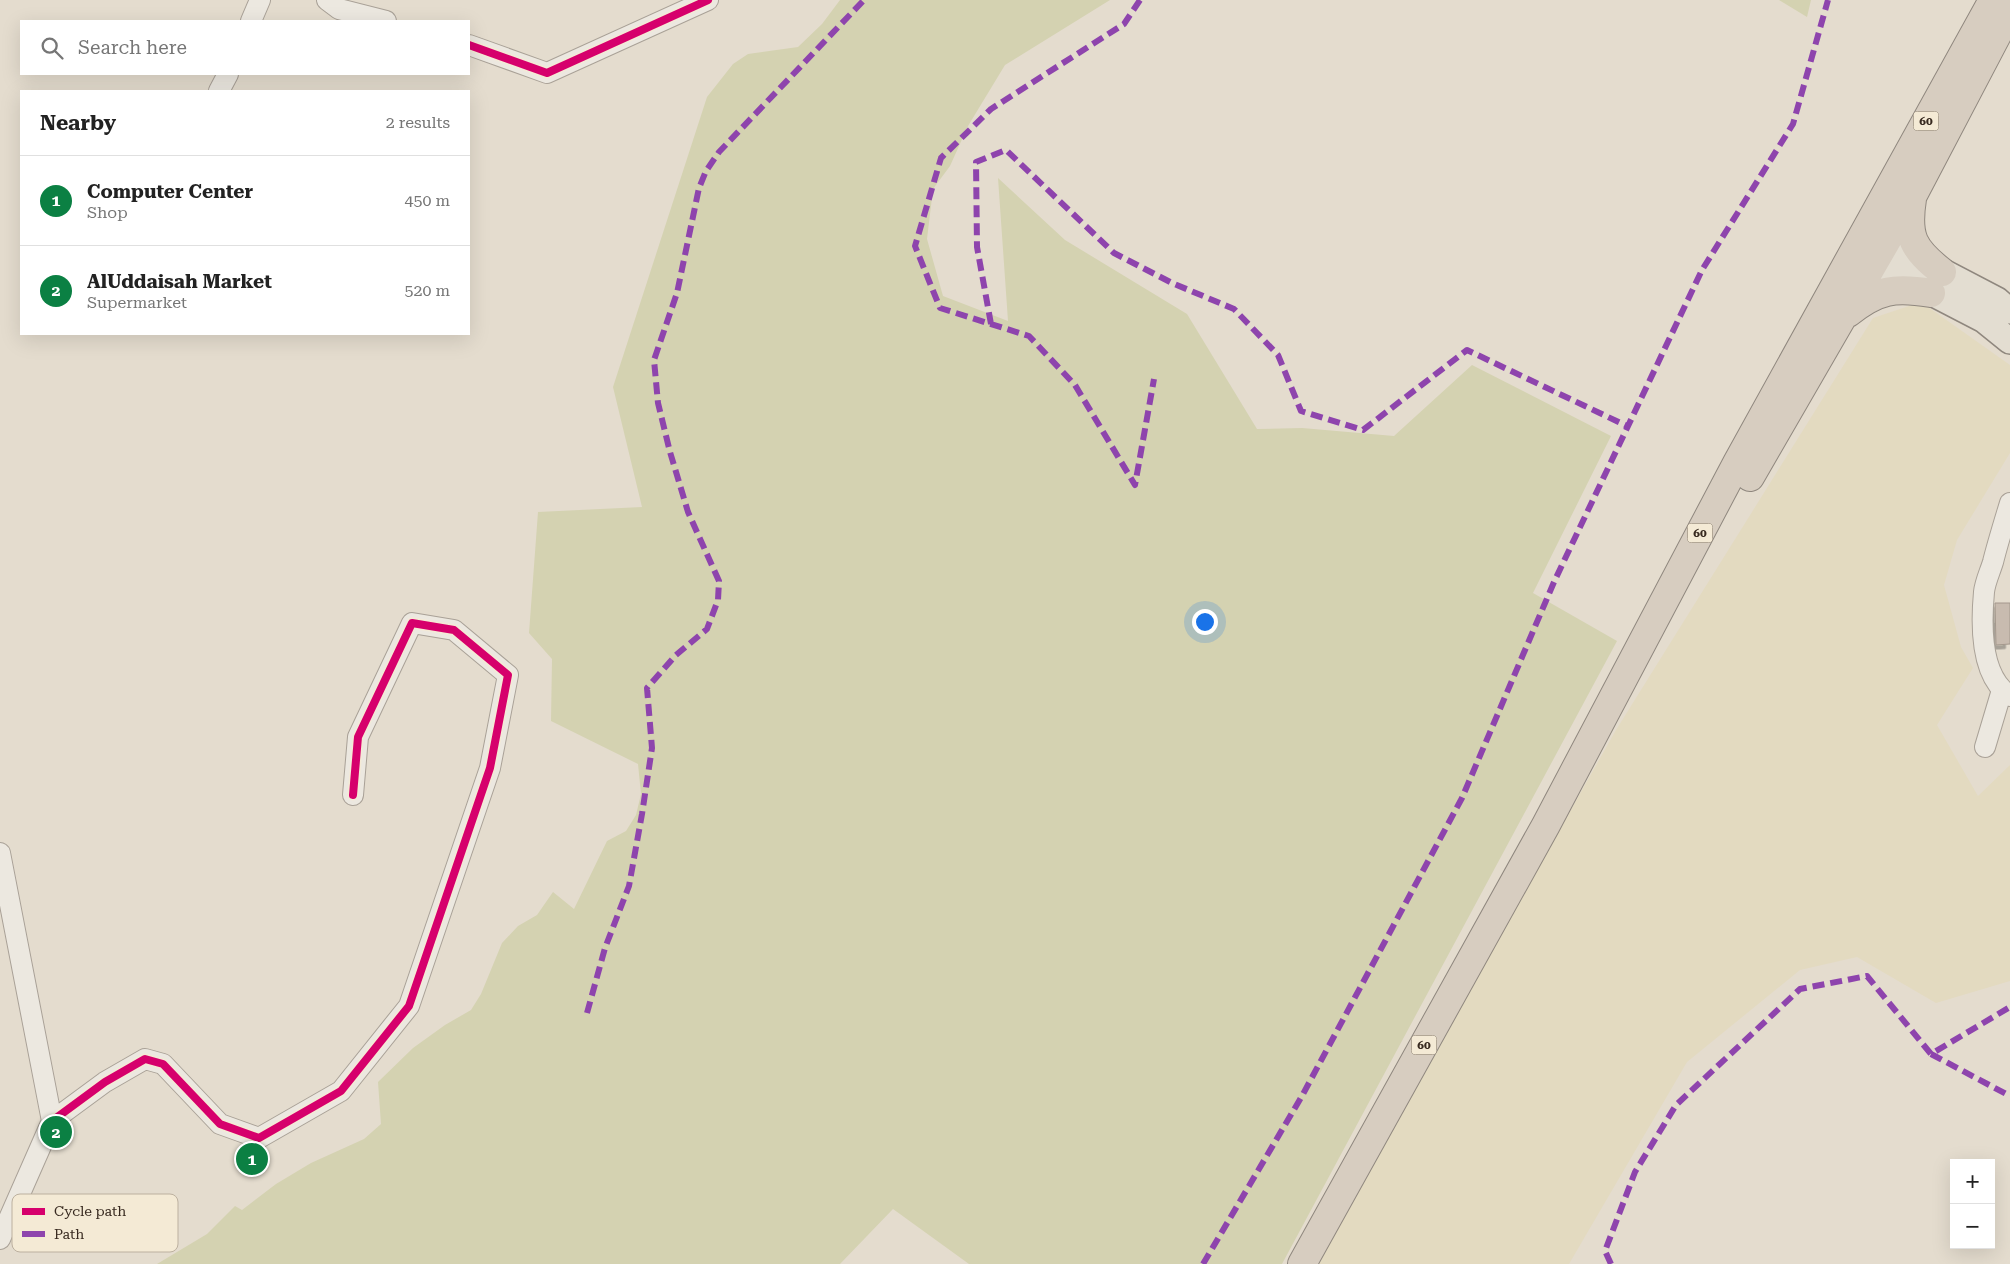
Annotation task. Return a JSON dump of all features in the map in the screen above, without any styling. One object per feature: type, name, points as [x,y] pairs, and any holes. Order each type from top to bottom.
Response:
[{"type":"highway","name":"60","points":[[1302,1264],[1546,826],[1843,317],[1873,249],[1993,0]]},
{"type":"highway","name":"60","points":[[1546,826],[1737,463],[1873,249],[1912,195],[2010,10]]},
{"type":"highway","points":[[1843,317],[1861,303],[1882,292],[1909,289],[1937,282],[1924,257],[1914,246],[1909,216],[1912,195]]},
{"type":"main road","points":[[1873,249],[1937,282],[1997,300],[2010,311]]},
{"type":"main road","points":[[1937,282],[2010,342]]},
{"type":"street","points":[[251,20],[260,0]]},
{"type":"street","points":[[470,45],[547,73],[708,0]]},
{"type":"street","points":[[331,10],[381,20]]},
{"type":"street","points":[[220,90],[227,75]]},
{"type":"street","points":[[1984,747],[2006,693],[1990,669],[1984,643],[1984,590],[2010,508]]},
{"type":"street","points":[[20,1194],[52,1121],[105,1082],[145,1059],[163,1064],[220,1124],[260,1138],[341,1091],[408,1006],[490,768],[508,675],[454,630],[412,623],[358,738],[353,795]]},
{"type":"street","points":[[0,853],[52,1121]]},
{"type":"street","points":[[0,1239],[12,1212]]},
{"type":"shaded area","points":[[840,0],[1110,0],[1005,65],[968,126],[950,166],[933,189],[927,239],[943,296],[1008,321],[998,178],[1065,240],[1187,314],[1257,429],[1302,428],[1394,436],[1472,365],[1611,436],[1533,593],[1617,641],[1282,1264],[969,1264],[893,1209],[840,1264],[157,1264],[207,1234],[235,1206],[242,1210],[276,1184],[311,1163],[364,1139],[381,1124],[378,1082],[413,1048],[445,1025],[471,1010],[481,994],[502,943],[518,926],[537,915],[553,892],[574,909],[607,841],[626,831],[636,815],[641,794],[638,764],[551,721],[552,659],[529,633],[538,512],[642,507],[613,387],[707,97],[733,64],[748,54],[798,47],[822,24]]},
{"type":"shaded area","points":[[1779,0],[1811,0],[1807,17]]},
{"type":"shaded area","points":[[1921,302],[2010,365],[2010,453],[1957,540],[1944,585],[1961,647],[1973,668],[1937,725],[1978,796],[2010,765],[2010,981],[1936,1003],[1857,957],[1800,970],[1687,1062],[1569,1264],[1314,1264],[1616,730],[1873,318]]},
{"type":"building","points":[[1995,603],[2010,603],[2010,644],[1996,645]]},
{"type":"marked path","points":[[587,1013],[605,948],[629,886],[652,748],[647,688],[676,655],[707,629],[718,600],[719,581],[688,512],[670,452],[658,403],[654,360],[677,293],[699,188],[706,171],[719,152],[864,0]]},
{"type":"marked path","points":[[1140,0],[1124,24],[991,109],[941,158],[915,246],[940,308],[1029,336],[1075,385],[1135,485],[1154,379]]},
{"type":"marked path","points":[[1203,1264],[1302,1096],[1462,798],[1554,582],[1702,270],[1793,124],[1828,0]]},
{"type":"marked path","points":[[991,324],[977,247],[976,162],[1006,150],[1114,253],[1172,283],[1234,309],[1278,355],[1301,411],[1363,430],[1467,350],[1627,426]]},
{"type":"marked path","points":[[1611,1264],[1605,1251],[1635,1172],[1676,1105],[1800,989],[1867,976],[1931,1054],[2010,1007]]},
{"type":"marked path","points":[[1931,1054],[2010,1096]]},
{"type":"cycle path","points":[[470,45],[547,73],[708,0]]},
{"type":"cycle path","points":[[52,1121],[105,1082],[145,1059],[163,1064],[220,1124],[259,1138],[341,1091],[409,1006],[490,768],[508,675],[454,630],[412,623],[358,737],[353,795]]},
{"type":"place","name":"AlUddaisah Market","points":[[56,1132]]},
{"type":"place","name":"Computer Center","points":[[252,1159]]}]
